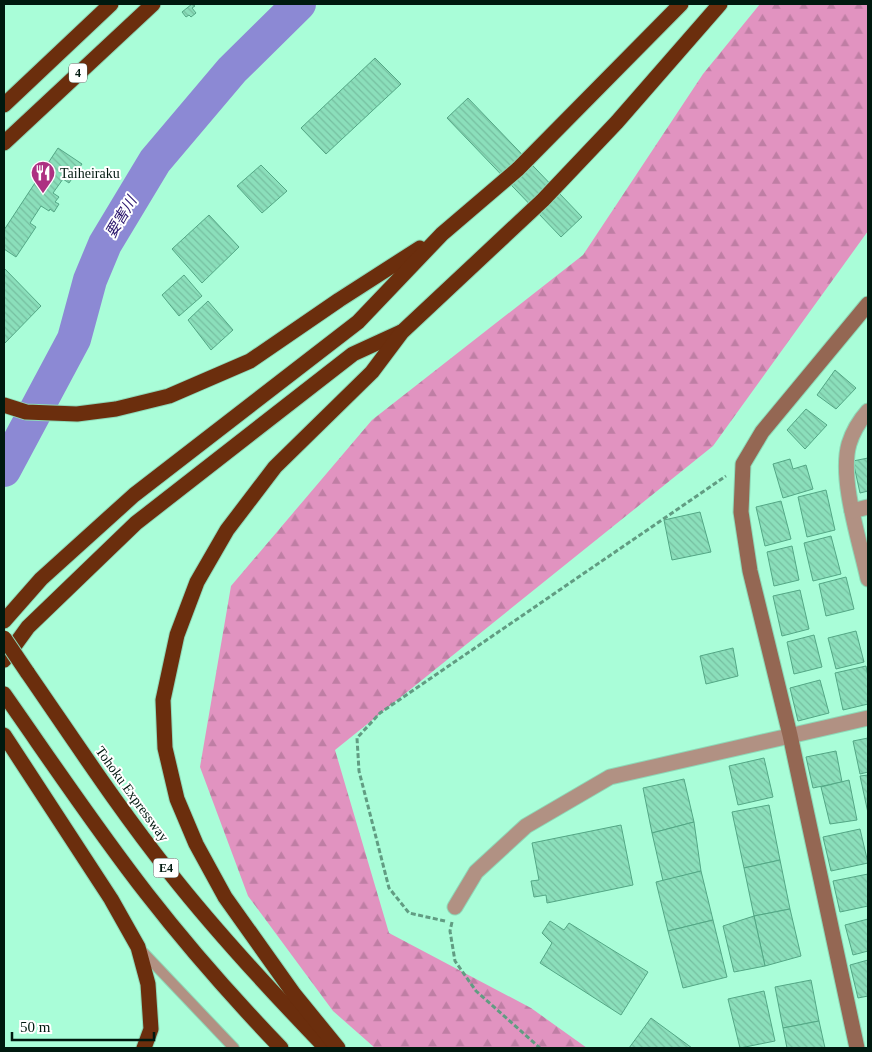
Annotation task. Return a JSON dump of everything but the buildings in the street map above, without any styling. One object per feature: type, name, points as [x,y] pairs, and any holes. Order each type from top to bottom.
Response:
[{"type":"highway","name":"4","points":[[4,105],[112,4]]},
{"type":"highway","name":"4","points":[[4,143],[153,4]]},
{"type":"highway","points":[[4,621],[41,579],[134,495],[358,322],[442,234],[518,169],[681,4]]},
{"type":"highway","points":[[338,1048],[257,944],[226,897],[196,844],[177,799],[165,748],[163,700],[177,635],[197,582],[227,530],[275,468],[372,372],[402,332],[543,200],[617,122],[720,4]]},
{"type":"highway","points":[[4,405],[26,412],[77,414],[116,409],[168,396],[250,361],[338,300],[442,234]]},
{"type":"highway","points":[[4,660],[28,627],[136,523],[353,354],[402,332]]},
{"type":"highway","name":"Tohoku Expressway","points":[[4,638],[120,807],[170,873],[271,990],[326,1048]]},
{"type":"highway","name":"E4","points":[[5,696],[95,825],[147,894],[202,961],[282,1048]]},
{"type":"highway","points":[[4,735],[111,898],[138,947],[148,984],[151,1029],[144,1048]]},
{"type":"street","points":[[857,1048],[790,735],[750,571],[741,512],[743,464],[762,432],[868,304]]},
{"type":"street","points":[[868,411],[859,422],[849,444],[846,479],[868,579]]},
{"type":"street","points":[[852,511],[868,507]]},
{"type":"street","points":[[455,907],[476,872],[526,826],[610,777],[868,718]]},
{"type":"lane","points":[[138,947],[234,1048]]},
{"type":"path","points":[[452,923],[409,913],[390,888],[359,771],[357,738],[380,713],[743,464]]},
{"type":"path","points":[[455,907],[450,931],[455,961],[476,990],[540,1048]]},
{"type":"green space","points":[[760,4],[868,4],[868,231],[713,446],[335,750],[389,933],[531,1008],[587,1048],[375,1048],[333,1011],[248,896],[200,767],[231,586],[372,420],[583,255],[703,74]]},
{"type":"waterway","name":"要害川","points":[[4,470],[74,339],[90,280],[105,244],[155,161],[232,70],[299,4]]},
{"type":"place","name":"Taiheiraku","points":[[43,194]]}]
